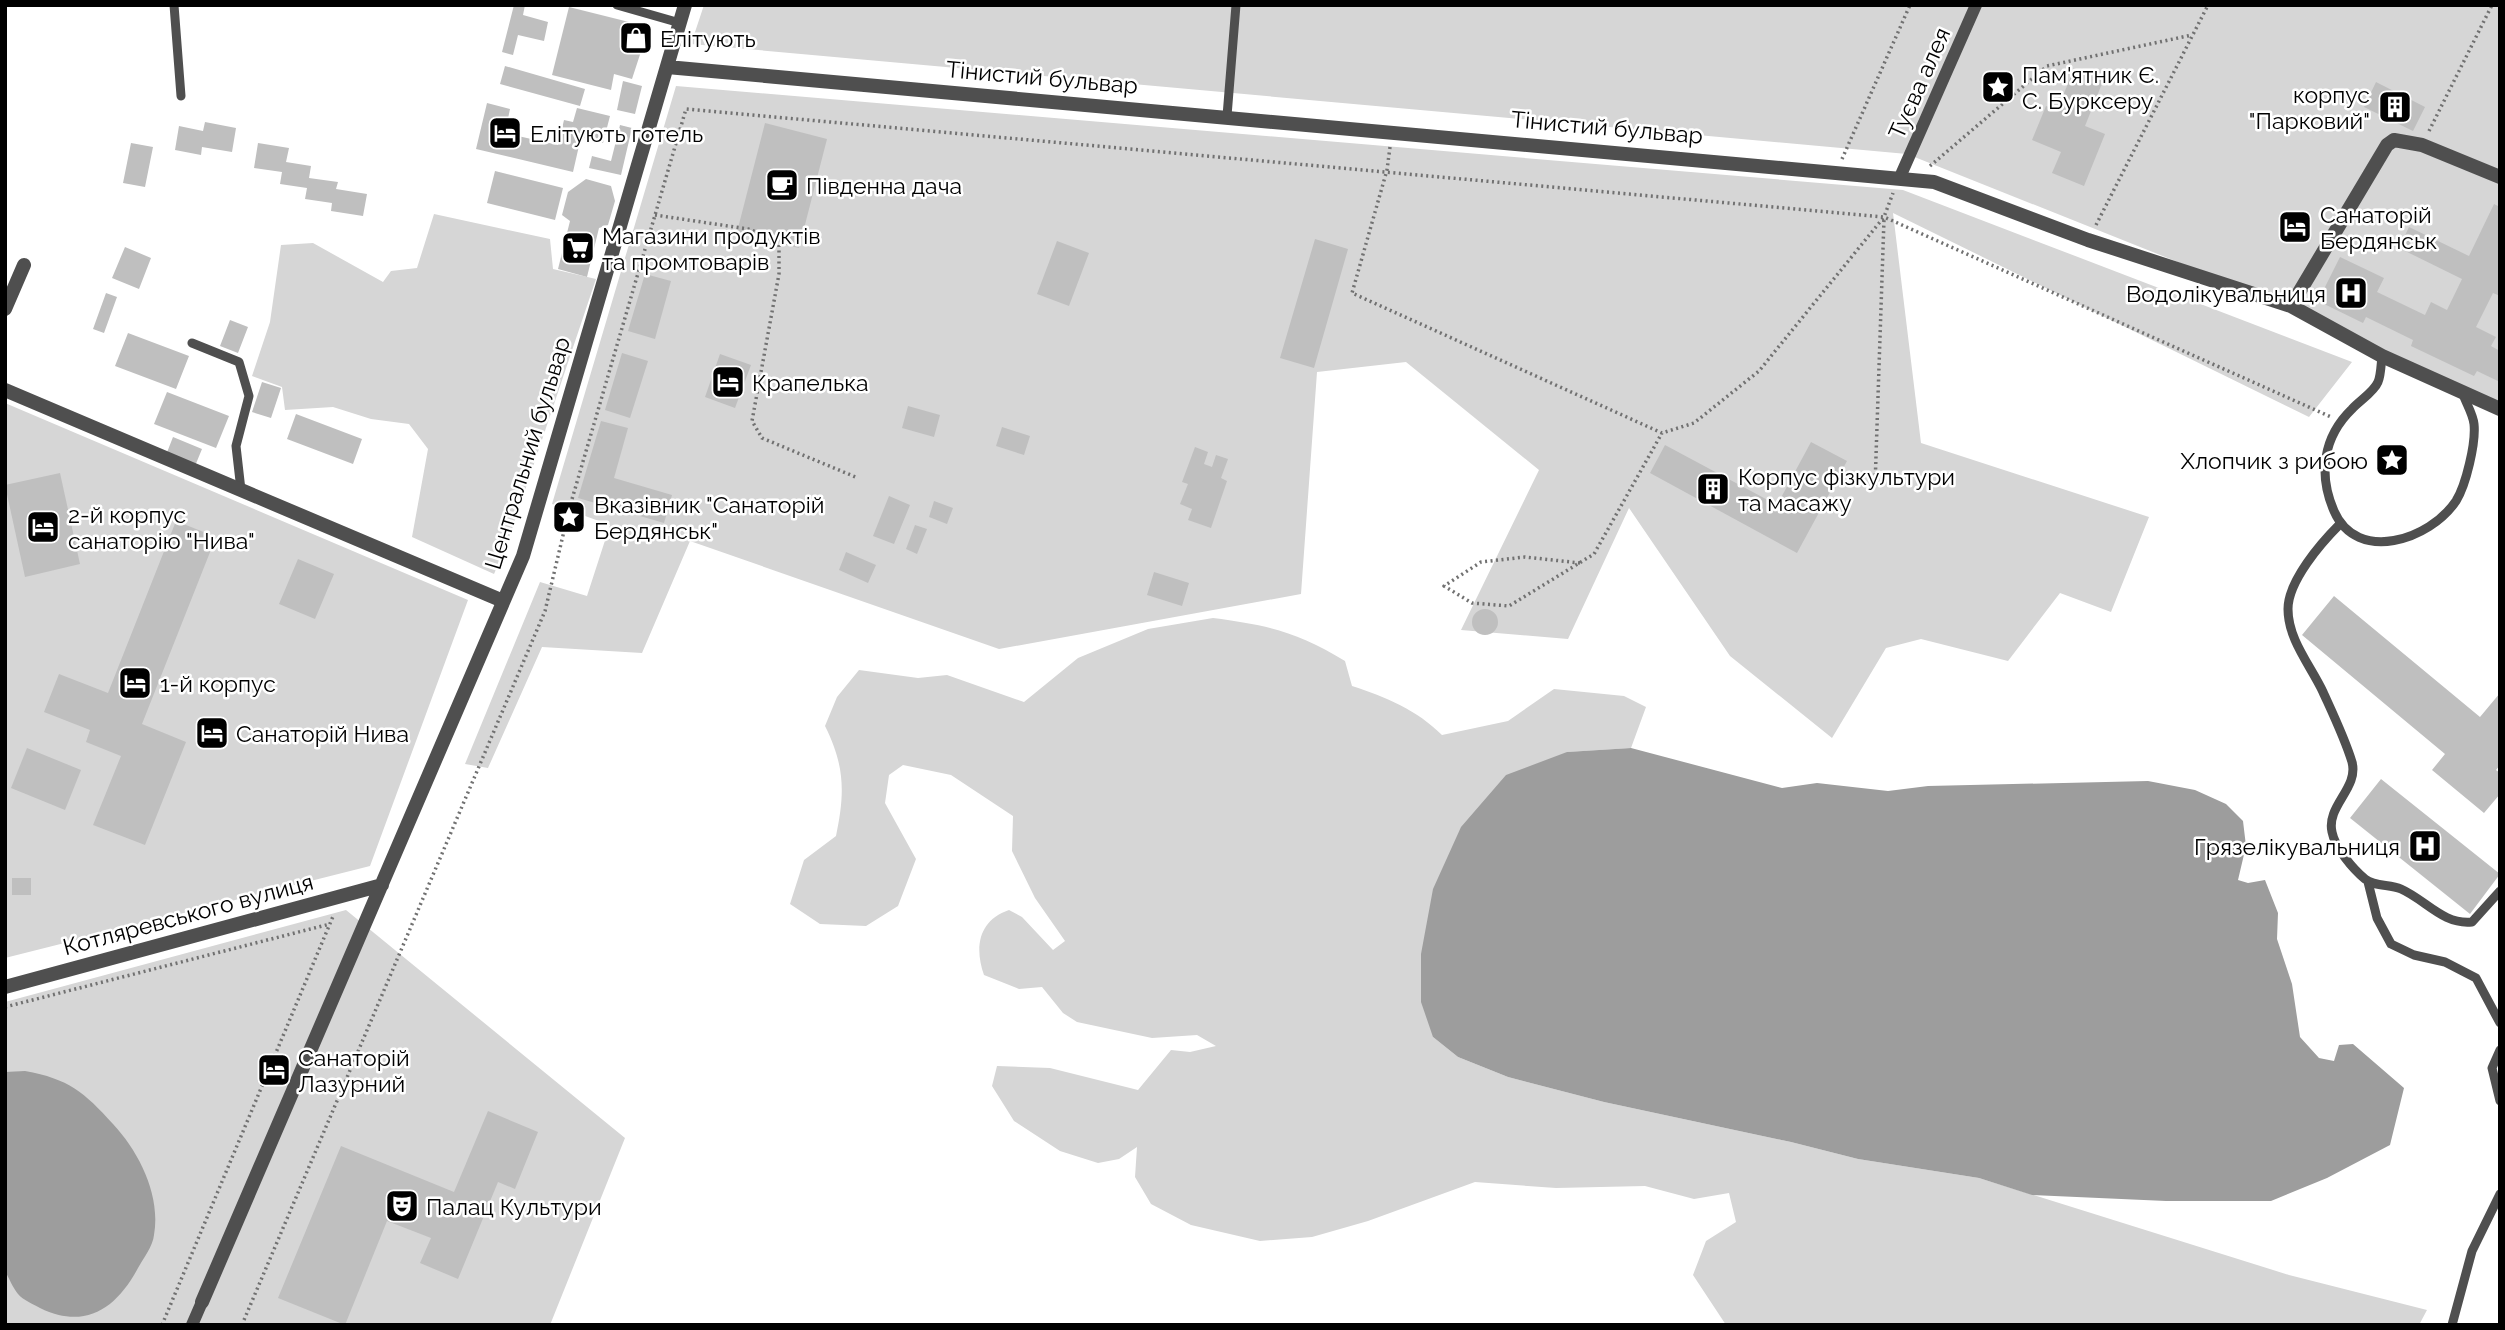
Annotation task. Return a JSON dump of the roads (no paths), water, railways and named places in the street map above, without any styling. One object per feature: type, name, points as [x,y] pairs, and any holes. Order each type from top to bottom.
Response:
[{"type":"street","name":"Центральний бульвар","points":[[192,1325],[523,556],[685,5]]},
{"type":"street","name":"Туєва алея","points":[[1900,177],[1976,5]]},
{"type":"street","name":"Тінистий бульвар","points":[[667,67],[1934,182],[2088,240],[2291,306],[2382,356],[2500,409]]},
{"type":"street","points":[[2291,306],[2387,145],[2394,140],[2422,145],[2500,177]]},
{"type":"street","points":[[5,309],[24,265]]},
{"type":"street","points":[[5,390],[503,601]]},
{"type":"street","name":"Котляревського вулиця","points":[[5,987],[382,885]]},
{"type":"lane","points":[[174,5],[181,96]]},
{"type":"lane","points":[[617,5],[680,23]]},
{"type":"lane","points":[[1227,116],[1236,5]]},
{"type":"lane","points":[[192,343],[239,362],[249,396],[236,446],[241,490]]},
{"type":"lane","points":[[2382,356],[2378,383],[2339,421],[2324,456],[2326,492],[2340,524],[2357,538],[2386,542],[2419,534],[2455,501],[2471,459],[2474,423],[2463,394]]},
{"type":"lane","points":[[2340,524],[2317,546],[2295,586],[2288,608],[2293,636],[2323,692],[2353,764],[2352,779],[2334,814],[2332,832],[2348,861],[2368,882],[2377,918],[2391,944],[2414,956],[2445,962],[2476,978],[2500,1023]]},
{"type":"lane","points":[[2368,882],[2401,889],[2437,913],[2460,923],[2472,922],[2500,891]]},
{"type":"lane","points":[[2500,1051],[2493,1068],[2500,1101]]},
{"type":"lane","points":[[2452,1325],[2472,1251],[2500,1194]]},
{"type":"place","name":"Елітують","points":[[636,38]]},
{"type":"place","name":"Пам'ятник Є. С. Бурксеру","points":[[1998,87]]},
{"type":"place","name":"корпус \"Парковий\"","points":[[2395,107]]},
{"type":"place","name":"Елітують готель","points":[[505,133]]},
{"type":"place","name":"Південна дача","points":[[782,185]]},
{"type":"place","name":"Санаторій Бердянськ","points":[[2295,227]]},
{"type":"place","name":"Магазини продуктів та промтоварів","points":[[578,248]]},
{"type":"place","name":"Водолікувальниця","points":[[2351,293]]},
{"type":"place","name":"Крапелька","points":[[728,382]]},
{"type":"place","name":"Хлопчик з рибою","points":[[2392,460]]},
{"type":"place","name":"Корпус фізкультури та масажу","points":[[1713,489]]},
{"type":"place","name":"Вказівник \"Санаторій Бердянськ\"","points":[[569,517]]},
{"type":"place","name":"2-й корпус санаторію \"Нива\"","points":[[43,527]]},
{"type":"place","name":"1-й корпус","points":[[135,683]]},
{"type":"place","name":"Санаторій Нива","points":[[212,733]]},
{"type":"place","name":"Грязелікувальниця","points":[[2425,846]]},
{"type":"place","name":"Санаторій Лазурний","points":[[274,1070]]},
{"type":"place","name":"Палац Культури","points":[[402,1206]]}]
